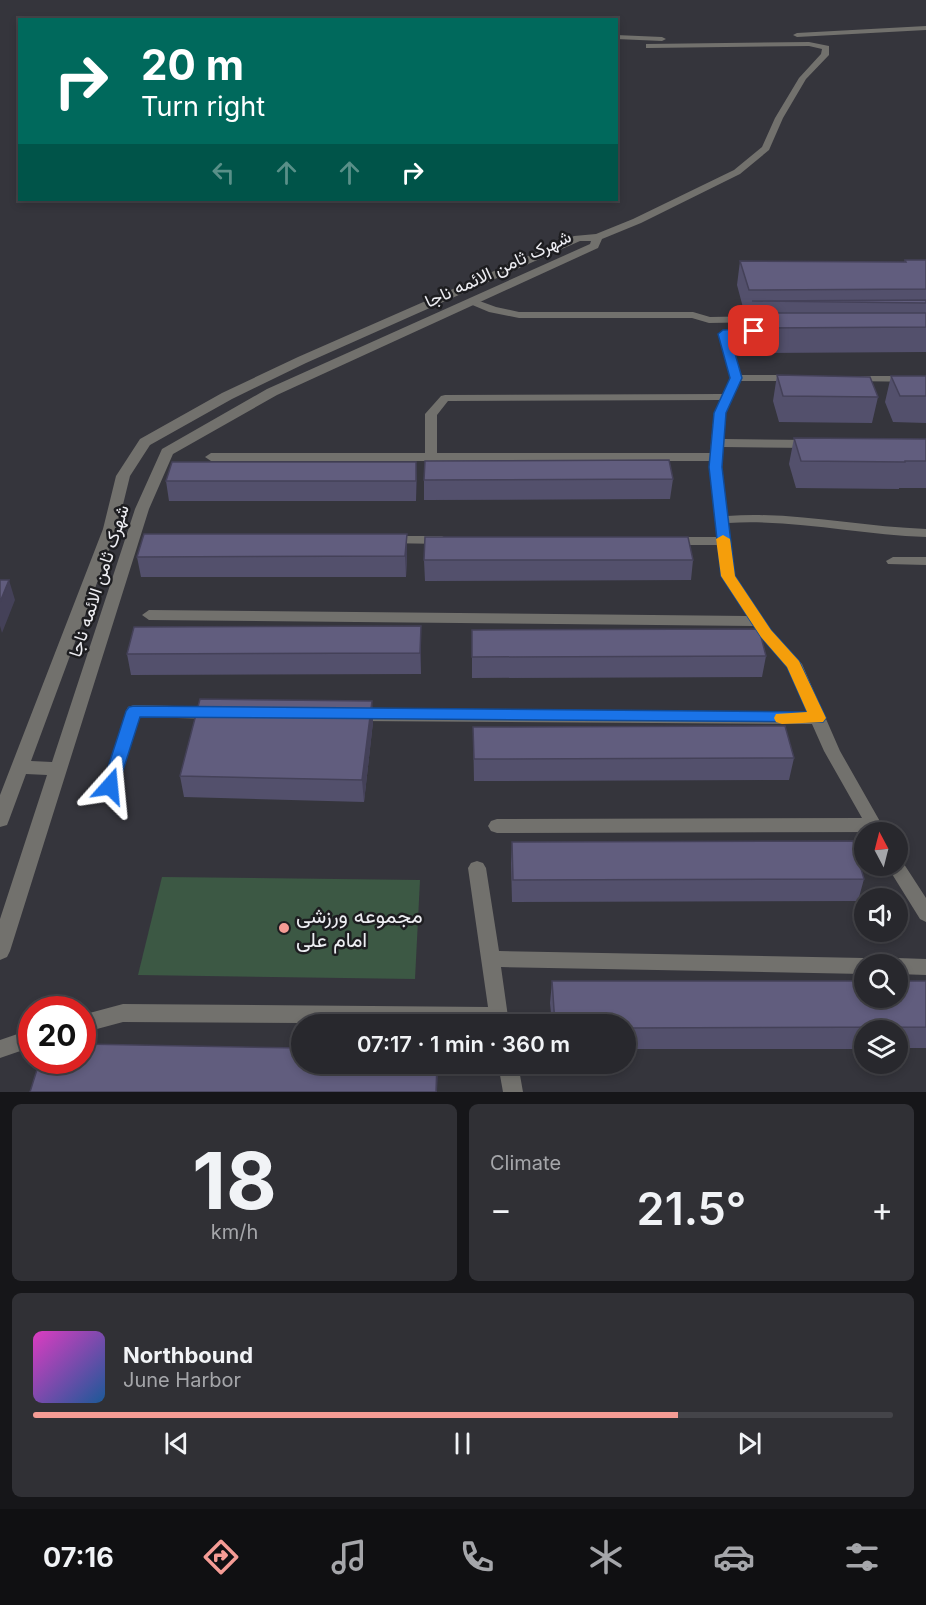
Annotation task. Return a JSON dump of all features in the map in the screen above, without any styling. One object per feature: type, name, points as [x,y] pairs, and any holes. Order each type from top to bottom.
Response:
[{"type":"street","points":[[618,37],[726,38],[873,33],[926,28]]},
{"type":"street","points":[[598,237],[637,221],[737,172],[766,148],[779,118],[803,78],[825,55],[826,48],[808,44],[649,46]]},
{"type":"street","name":"شهرک ثامن الائمه ناجا","points":[[0,820],[112,520],[123,476],[145,442],[242,389],[454,293],[578,238],[598,237],[594,246],[259,399],[167,452],[139,519],[0,951]]},
{"type":"street","points":[[454,293],[474,302]]},
{"type":"street","points":[[242,389],[259,399]]},
{"type":"street","points":[[112,520],[139,519]]},
{"type":"street","points":[[20,767],[58,769]]},
{"type":"lane","points":[[474,302],[493,310],[519,315],[693,315],[709,320],[779,319]]},
{"type":"lane","points":[[778,332],[732,331],[723,334],[736,378],[720,413],[716,457],[728,576],[759,621],[794,664],[832,751],[872,822]]},
{"type":"lane","points":[[736,378],[807,378]]},
{"type":"lane","points":[[843,378],[926,379]]},
{"type":"lane","points":[[431,457],[431,414],[445,398],[727,397]]},
{"type":"lane","points":[[718,443],[822,444]]},
{"type":"lane","points":[[211,458],[716,457]]},
{"type":"lane","points":[[721,520],[745,518],[890,534],[926,533]]},
{"type":"lane","points":[[378,540],[461,540]]},
{"type":"lane","points":[[664,541],[723,541]]},
{"type":"lane","points":[[893,561],[926,561]]},
{"type":"lane","points":[[149,615],[759,621]]},
{"type":"lane","points":[[110,786],[134,711],[229,713]]},
{"type":"lane","points":[[335,714],[818,718]]},
{"type":"lane","points":[[497,826],[854,829]]},
{"type":"lane","points":[[477,868],[499,1014]]},
{"type":"lane","points":[[902,876],[926,914]]},
{"type":"lane","points":[[490,959],[854,966]]},
{"type":"lane","points":[[908,966],[926,967]]},
{"type":"lane","points":[[96,1020],[123,1013],[291,1016]]},
{"type":"lane","points":[[0,1049],[18,1043]]},
{"type":"lane","points":[[509,1074],[513,1092]]},
{"type":"green space","name":"مجموعه ورزشی امام علی","points":[[162,877],[420,880],[415,979],[138,975]]},
{"type":"building","points":[[905,260],[926,260],[926,289],[749,290],[740,261],[906,262]]},
{"type":"building","points":[[926,300],[926,303],[752,301]]},
{"type":"building","points":[[755,313],[926,313],[926,327],[760,328]]},
{"type":"building","points":[[777,375],[870,377],[878,397],[783,396]]},
{"type":"building","points":[[891,376],[926,376],[926,396],[900,396]]},
{"type":"building","points":[[794,438],[926,439],[926,461],[801,461]]},
{"type":"building","points":[[669,460],[673,479],[424,480],[425,461]]},
{"type":"building","points":[[172,462],[416,462],[416,481],[166,481]]},
{"type":"building","points":[[144,534],[407,534],[405,556],[137,557]]},
{"type":"building","points":[[425,537],[688,537],[693,560],[424,560]]},
{"type":"building","points":[[0,580],[9,580],[0,602]]},
{"type":"building","points":[[421,626],[420,653],[127,654],[134,627]]},
{"type":"building","points":[[759,629],[766,656],[472,657],[472,630]]},
{"type":"building","points":[[200,699],[372,701],[362,780],[180,776]]},
{"type":"building","points":[[785,726],[794,758],[474,759],[473,727]]},
{"type":"building","points":[[853,841],[854,876],[863,876],[864,879],[513,880],[512,842]]},
{"type":"building","points":[[552,981],[854,981],[854,1008],[908,1008],[908,981],[926,981],[926,1027],[908,1027],[908,1020],[854,1020],[854,1027],[636,1028],[636,1014],[554,1014]]},
{"type":"building","points":[[96,1044],[291,1048],[291,1074],[437,1074],[436,1092],[30,1092],[36,1074],[96,1074]]},
{"type":"slow traffic","points":[[723,539],[728,576],[766,633],[794,664],[818,718],[782,718]]},
{"type":"place","name":"مجموعه ورزشی امام علی","points":[[284,928]]},
{"type":"route","points":[[110,786],[134,711],[430,716],[818,718],[794,664],[766,633],[728,576],[715,467],[720,413],[736,378],[723,334],[732,331],[754,331]]}]
